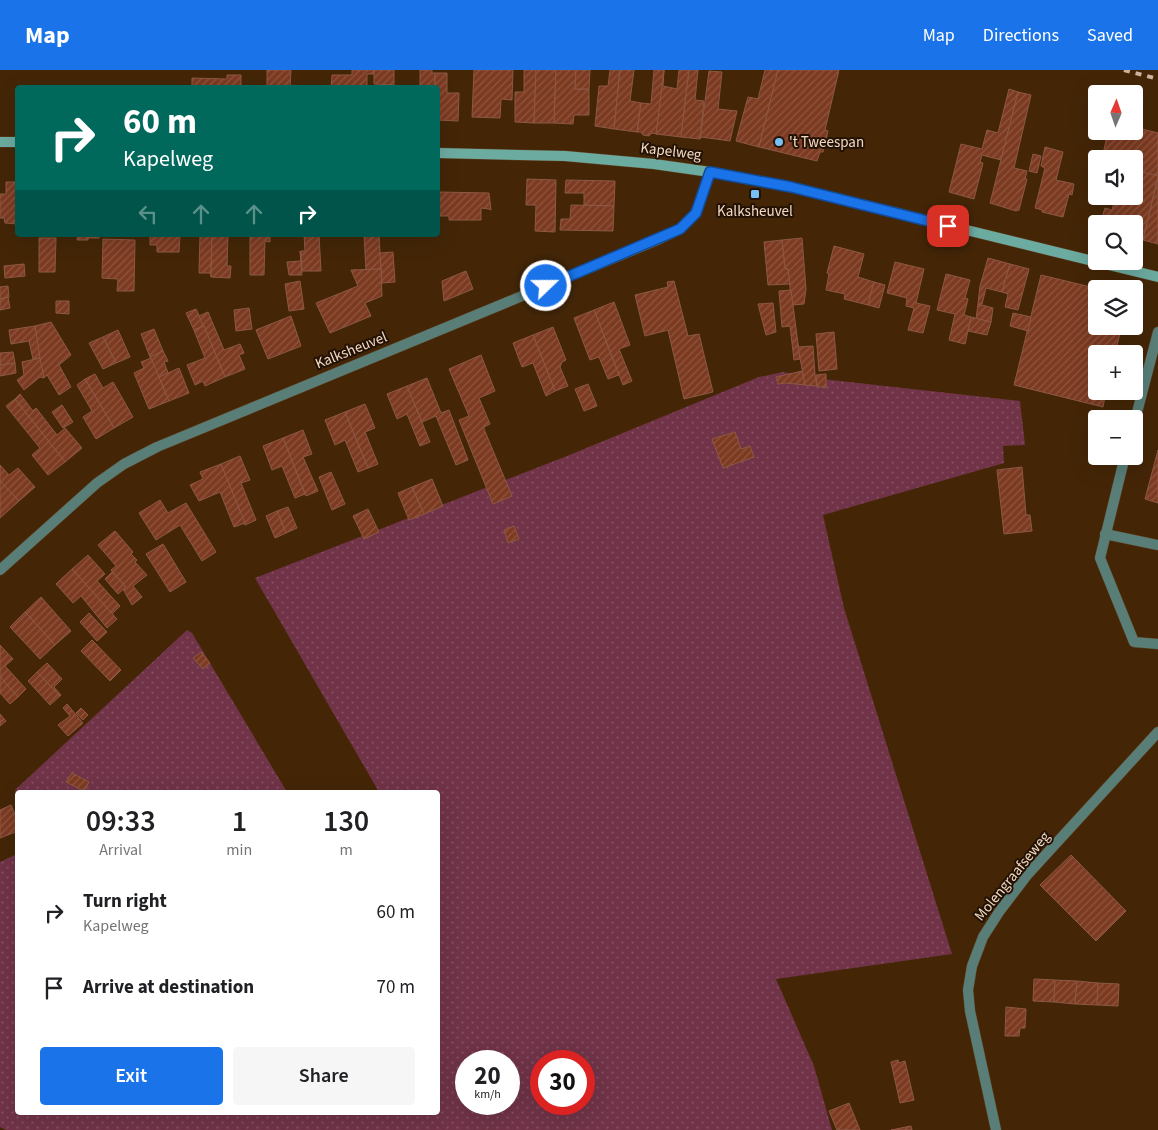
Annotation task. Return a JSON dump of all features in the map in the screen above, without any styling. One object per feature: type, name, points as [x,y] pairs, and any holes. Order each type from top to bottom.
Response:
[{"type":"main road","points":[[0,142],[15,142]]},
{"type":"main road","name":"Kapelweg","points":[[440,153],[565,156],[654,164],[710,172],[791,187],[1158,277]]},
{"type":"street","name":"Kalksheuvel","points":[[0,570],[97,483],[124,464],[156,447],[646,245],[680,229],[696,213],[710,172]]},
{"type":"street","points":[[1138,410],[1158,332]]},
{"type":"street","points":[[1123,465],[1104,534],[1100,558],[1134,642],[1158,644]]},
{"type":"street","points":[[1104,534],[1158,545]]},
{"type":"street","name":"Molengraafseweg","points":[[996,1130],[970,1011],[968,990],[972,966],[983,937],[999,912],[1028,874],[1158,732]]},
{"type":"shaded area","points":[[783,372],[813,378],[1020,401],[1025,445],[1003,446],[1004,463],[823,515],[844,608],[952,954],[776,979],[814,1066],[832,1130],[6,1130],[0,1127],[0,862],[15,855],[15,1115],[440,1115],[440,790],[378,790],[255,578],[567,456],[759,377]]},
{"type":"shaded area","points":[[187,630],[192,633],[286,790],[15,790]]},
{"type":"building","points":[[267,70],[291,70],[290,85],[267,85]]},
{"type":"building","points":[[352,70],[374,70],[374,74],[367,74],[367,85],[331,85],[332,75],[352,75]]},
{"type":"building","points":[[374,70],[394,70],[394,85],[374,84]]},
{"type":"building","points":[[420,70],[432,70],[432,73],[435,73],[435,85],[420,85]]},
{"type":"building","points":[[474,70],[513,70],[512,100],[501,99],[500,118],[472,117]]},
{"type":"building","points":[[524,70],[536,70],[534,123],[515,122],[515,92],[524,92]]},
{"type":"building","points":[[536,70],[556,70],[554,123],[534,123]]},
{"type":"building","points":[[556,70],[576,70],[575,89],[589,89],[589,115],[574,115],[573,124],[554,123]]},
{"type":"building","points":[[576,70],[590,70],[589,89],[575,89]]},
{"type":"building","points":[[610,70],[620,70],[614,129],[595,126],[599,86],[608,86]]},
{"type":"building","points":[[620,70],[634,70],[630,101],[641,103],[637,132],[614,129]]},
{"type":"building","points":[[654,70],[664,70],[657,134],[652,133],[649,136],[637,132],[641,103],[651,104]]},
{"type":"building","points":[[664,70],[663,86],[677,89],[679,70],[689,70],[681,137],[656,134]]},
{"type":"building","points":[[689,70],[698,70],[695,100],[704,101],[700,139],[681,137]]},
{"type":"building","points":[[765,70],[778,70],[759,147],[736,141],[748,97],[758,99]]},
{"type":"building","points":[[778,70],[839,70],[825,130],[828,131],[823,152],[820,152],[817,161],[759,147]]},
{"type":"building","points":[[709,71],[722,72],[718,109],[737,111],[730,141],[701,137],[700,139]]},
{"type":"building","points":[[435,73],[447,73],[447,93],[459,93],[458,121],[440,120],[440,85],[435,85]]},
{"type":"building","points":[[227,75],[241,75],[241,85],[192,85],[192,78],[227,79]]},
{"type":"building","points":[[1009,89],[1018,92],[1001,160],[982,155],[980,162],[983,163],[974,199],[949,192],[961,144],[982,149],[987,130],[998,133]]},
{"type":"building","points":[[1018,92],[1031,95],[1014,168],[1027,171],[1025,179],[1027,179],[1019,210],[1016,211],[990,203]]},
{"type":"building","points":[[1143,129],[1158,133],[1158,176],[1143,172],[1143,150],[1104,150],[1106,140],[1143,140]]},
{"type":"building","points":[[1045,147],[1063,152],[1056,180],[1074,184],[1072,195],[1069,194],[1063,217],[1042,212],[1042,210],[1035,208],[1045,168],[1041,166]]},
{"type":"building","points":[[1033,154],[1041,156],[1037,173],[1029,171]]},
{"type":"building","points":[[1143,172],[1158,176],[1143,240],[1143,215],[1103,215],[1105,208],[1112,210],[1113,205],[1143,205]]},
{"type":"building","points":[[1158,178],[1158,244],[1143,240]]},
{"type":"building","points":[[527,179],[556,180],[555,232],[535,231],[536,205],[526,205]]},
{"type":"building","points":[[566,180],[615,181],[614,206],[584,205],[584,193],[565,193]]},
{"type":"building","points":[[6,182],[15,182],[15,224],[5,223],[4,218],[0,218],[0,194],[6,194]]},
{"type":"building","points":[[440,192],[489,193],[491,210],[481,208],[481,220],[449,220],[449,216],[440,216]]},
{"type":"building","points":[[571,205],[614,206],[613,231],[560,230],[561,219],[570,219]]},
{"type":"building","points":[[78,237],[88,237],[88,240],[77,240]]},
{"type":"building","points":[[150,237],[180,237],[179,252],[157,252],[157,245],[150,245]]},
{"type":"building","points":[[200,237],[212,237],[211,277],[211,273],[199,273]]},
{"type":"building","points":[[212,237],[228,237],[227,266],[231,266],[230,278],[211,277]]},
{"type":"building","points":[[250,237],[270,237],[270,242],[265,241],[264,275],[250,275]]},
{"type":"building","points":[[304,237],[319,237],[321,271],[302,271],[301,251],[305,251]]},
{"type":"building","points":[[364,237],[379,237],[381,269],[366,270]]},
{"type":"building","points":[[39,238],[56,238],[55,272],[39,272]]},
{"type":"building","points":[[802,238],[806,289],[804,304],[792,305],[788,269],[785,269],[782,240]]},
{"type":"building","points":[[103,239],[135,240],[134,291],[117,291],[118,279],[102,278]]},
{"type":"building","points":[[782,240],[785,269],[788,269],[790,284],[768,285],[764,242]]},
{"type":"building","points":[[834,246],[864,254],[858,277],[874,282],[868,305],[844,299],[845,294],[826,290],[829,274],[827,273]]},
{"type":"building","points":[[393,252],[395,282],[382,283],[380,253]]},
{"type":"building","points":[[988,258],[1010,264],[1002,292],[986,288],[982,304],[978,304],[980,286]]},
{"type":"building","points":[[301,261],[302,275],[289,275],[287,262]]},
{"type":"building","points":[[895,262],[924,269],[916,303],[930,306],[923,333],[908,330],[914,308],[906,306],[907,298],[887,293]]},
{"type":"building","points":[[24,264],[25,276],[5,278],[4,266]]},
{"type":"building","points":[[1010,264],[1029,269],[1018,310],[1005,307],[1008,294],[1002,292]]},
{"type":"building","points":[[381,269],[382,296],[365,303],[371,316],[330,333],[316,303],[358,286],[351,270]]},
{"type":"building","points":[[466,271],[473,289],[444,301],[442,281]]},
{"type":"building","points":[[946,274],[970,280],[965,298],[968,299],[964,315],[971,317],[965,344],[949,340],[955,314],[937,310]]},
{"type":"building","points":[[1041,275],[1088,286],[1088,335],[1120,335],[1117,345],[1088,345],[1088,400],[1104,400],[1103,407],[1014,385]]},
{"type":"building","points":[[300,281],[304,309],[289,311],[285,284]]},
{"type":"building","points":[[674,281],[688,336],[699,334],[713,392],[684,399],[668,330],[645,336],[635,295],[668,287],[667,282]]},
{"type":"building","points":[[874,282],[885,285],[879,308],[868,305]]},
{"type":"building","points":[[8,286],[9,297],[0,299],[0,287]]},
{"type":"building","points":[[791,290],[800,359],[794,360],[790,326],[782,327],[779,291]]},
{"type":"building","points":[[8,297],[10,308],[0,310],[0,299]]},
{"type":"building","points":[[56,301],[69,301],[69,314],[56,313]]},
{"type":"building","points":[[614,302],[630,345],[619,349],[632,381],[623,385],[594,310]]},
{"type":"building","points":[[773,303],[776,332],[766,335],[758,304]]},
{"type":"building","points":[[978,304],[993,308],[991,322],[976,319]]},
{"type":"building","points":[[249,308],[252,329],[236,331],[234,310]]},
{"type":"building","points":[[196,309],[204,326],[194,330],[186,313]]},
{"type":"building","points":[[594,310],[619,375],[608,379],[599,357],[590,360],[574,318]]},
{"type":"building","points":[[208,312],[224,350],[240,344],[244,353],[239,355],[245,369],[225,377],[199,316]]},
{"type":"building","points":[[1013,313],[1031,317],[1028,331],[1010,326]]},
{"type":"building","points":[[291,316],[301,346],[268,359],[256,330]]},
{"type":"building","points":[[971,317],[991,322],[987,335],[968,331]]},
{"type":"building","points":[[51,322],[71,355],[59,365],[71,387],[59,395],[47,375],[44,378],[42,376],[35,326]]},
{"type":"building","points":[[35,326],[40,358],[33,359],[29,341],[11,344],[9,330]]},
{"type":"building","points":[[204,326],[225,377],[205,386],[203,381],[195,385],[187,365],[205,358],[194,330]]},
{"type":"building","points":[[553,327],[566,360],[562,362],[560,367],[568,386],[555,391],[533,335]]},
{"type":"building","points":[[154,329],[163,351],[150,357],[141,334]]},
{"type":"building","points":[[118,330],[130,357],[116,363],[103,337]]},
{"type":"building","points":[[834,332],[837,369],[819,371],[816,334]]},
{"type":"building","points":[[533,335],[555,391],[546,396],[533,363],[522,367],[513,343]]},
{"type":"building","points":[[103,337],[116,363],[103,369],[89,343]]},
{"type":"building","points":[[813,346],[817,386],[805,385],[798,347]]},
{"type":"building","points":[[163,351],[168,361],[164,362],[168,373],[159,377],[150,357]]},
{"type":"building","points":[[13,352],[15,363],[0,365],[0,353]]},
{"type":"building","points":[[481,355],[495,391],[479,398],[490,424],[484,427],[484,429],[512,496],[493,504],[459,420],[469,416],[449,369]]},
{"type":"building","points":[[40,358],[44,378],[40,377],[24,390],[17,380],[24,375],[22,362]]},
{"type":"building","points":[[151,358],[169,401],[149,409],[134,373],[144,368],[141,362]]},
{"type":"building","points":[[15,363],[16,373],[0,376],[0,365]]},
{"type":"building","points":[[179,368],[189,393],[169,401],[159,377]]},
{"type":"building","points":[[802,371],[805,385],[778,384],[776,377]]},
{"type":"building","points":[[95,374],[103,388],[113,382],[133,417],[114,428],[85,379]]},
{"type":"building","points":[[826,374],[826,388],[817,386],[816,375]]},
{"type":"building","points":[[427,378],[441,413],[449,410],[468,460],[456,465],[436,416],[422,422],[407,386]]},
{"type":"building","points":[[85,379],[114,428],[96,439],[83,417],[92,411],[77,385]]},
{"type":"building","points":[[588,384],[597,406],[584,411],[575,389]]},
{"type":"building","points":[[407,386],[430,442],[420,446],[407,414],[397,419],[387,394]]},
{"type":"building","points":[[20,394],[33,411],[36,408],[57,435],[65,428],[82,448],[65,462],[15,399]]},
{"type":"building","points":[[15,399],[65,462],[48,475],[32,455],[40,448],[6,406]]},
{"type":"building","points":[[365,404],[375,428],[365,432],[378,464],[368,468],[345,412]]},
{"type":"building","points":[[62,405],[73,422],[63,428],[52,412]]},
{"type":"building","points":[[345,412],[368,468],[358,472],[345,440],[335,445],[325,420]]},
{"type":"building","points":[[303,430],[312,454],[303,457],[318,491],[306,496],[283,438]]},
{"type":"building","points":[[735,432],[741,449],[750,446],[754,457],[723,468],[712,439]]},
{"type":"building","points":[[283,438],[305,494],[295,498],[282,466],[272,470],[263,446]]},
{"type":"building","points":[[1158,450],[1158,503],[1145,499]]},
{"type":"building","points":[[240,456],[250,480],[241,483],[256,520],[245,525],[221,464]]},
{"type":"building","points":[[221,464],[245,523],[234,527],[220,492],[199,501],[190,485],[203,479],[200,472]]},
{"type":"building","points":[[0,465],[9,475],[18,468],[35,487],[19,501],[0,481]]},
{"type":"building","points":[[1022,467],[1026,515],[1030,515],[1032,531],[1004,534],[997,470]]},
{"type":"building","points":[[331,472],[345,504],[332,510],[319,477]]},
{"type":"building","points":[[432,479],[443,506],[424,514],[412,487]]},
{"type":"building","points":[[0,481],[19,501],[0,518]]},
{"type":"building","points":[[412,487],[424,514],[409,520],[398,493]]},
{"type":"building","points":[[160,500],[168,513],[186,503],[216,552],[202,561],[180,525],[156,540],[139,513]]},
{"type":"building","points":[[288,507],[297,528],[286,533],[277,511]]},
{"type":"building","points":[[368,509],[379,532],[364,539],[353,516]]},
{"type":"building","points":[[277,511],[286,533],[275,538],[266,516]]},
{"type":"building","points":[[514,526],[519,539],[508,543],[504,530]]},
{"type":"building","points":[[115,531],[133,552],[131,554],[137,560],[135,562],[147,575],[133,586],[142,597],[132,605],[123,589],[126,587],[111,570],[116,566],[98,545]]},
{"type":"building","points":[[163,544],[186,582],[170,592],[146,554]]},
{"type":"building","points":[[88,555],[105,574],[97,581],[120,606],[112,614],[72,569]]},
{"type":"building","points":[[72,569],[117,619],[107,628],[81,596],[73,603],[56,584]]},
{"type":"building","points":[[112,572],[126,587],[118,594],[105,579]]},
{"type":"building","points":[[41,597],[71,631],[55,645],[25,612]]},
{"type":"building","points":[[25,612],[55,645],[40,659],[10,627]]},
{"type":"building","points":[[89,613],[107,632],[97,641],[80,622]]},
{"type":"building","points":[[92,640],[121,670],[110,681],[81,651]]},
{"type":"building","points":[[0,645],[13,659],[5,666],[26,689],[18,697],[0,677]]},
{"type":"building","points":[[201,652],[210,663],[203,669],[193,658]]},
{"type":"building","points":[[47,663],[62,679],[54,687],[60,696],[37,672]]},
{"type":"building","points":[[37,672],[60,696],[50,705],[28,681]]},
{"type":"building","points":[[0,677],[18,697],[10,704],[0,693]]},
{"type":"building","points":[[67,704],[83,723],[68,736],[58,725],[70,716],[63,708]]},
{"type":"building","points":[[81,708],[88,715],[83,720],[76,713]]},
{"type":"building","points":[[0,714],[6,721],[0,726]]},
{"type":"building","points":[[72,773],[89,782],[85,790],[82,790],[66,782]]},
{"type":"building","points":[[11,805],[15,814],[15,832],[0,838],[0,810]]},
{"type":"building","points":[[1071,855],[1126,911],[1096,941],[1040,885]]},
{"type":"building","points":[[1034,979],[1055,980],[1054,1002],[1033,1001]]},
{"type":"building","points":[[1055,980],[1077,981],[1075,1004],[1054,1002]]},
{"type":"building","points":[[1077,981],[1098,983],[1097,1005],[1075,1004]]},
{"type":"building","points":[[1098,983],[1119,984],[1118,1006],[1097,1005]]},
{"type":"building","points":[[1006,1007],[1026,1009],[1025,1028],[1020,1028],[1019,1036],[1005,1036]]},
{"type":"building","points":[[898,1060],[899,1063],[905,1061],[914,1100],[900,1103],[891,1062]]},
{"type":"building","points":[[849,1103],[860,1130],[837,1130],[829,1111]]},
{"type":"building","points":[[911,1126],[912,1130],[891,1130]]},
{"type":"railway","points":[[1124,70],[1158,79]]},
{"type":"place","name":"'t Tweespan","points":[[779,142]]},
{"type":"place","name":"Kalksheuvel","points":[[755,194]]},
{"type":"route","points":[[546,286],[680,229],[696,213],[710,172],[791,187],[948,226]]}]
